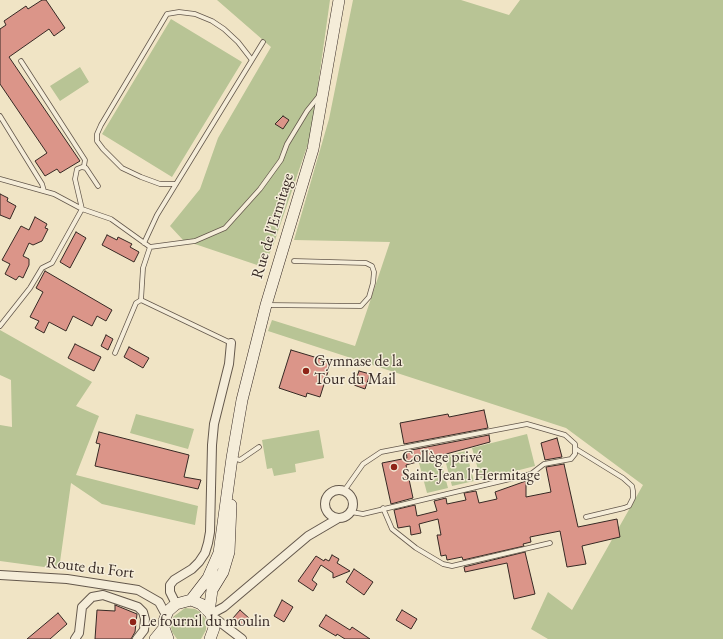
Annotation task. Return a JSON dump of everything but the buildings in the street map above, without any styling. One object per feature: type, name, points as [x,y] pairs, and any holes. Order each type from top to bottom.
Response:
[{"type":"street","name":"Rue de l'Ermitage","points":[[191,600],[208,578],[218,557],[242,400],[266,305],[306,172],[323,92],[339,0]]},
{"type":"street","points":[[176,604],[170,592],[170,585],[174,580],[192,569],[199,562],[205,554],[208,543],[210,532],[212,445],[214,424],[229,364],[231,343]]},
{"type":"street","name":"Rue de l'Ermitage","points":[[211,637],[214,628],[211,614],[212,590],[225,567],[231,543],[232,459]]},
{"type":"street","points":[[211,614],[224,607],[308,536],[337,519],[347,516],[351,512],[351,497],[344,491],[336,490],[328,494],[324,502],[326,510],[330,516],[337,519]]},
{"type":"street","points":[[322,528],[326,510]]},
{"type":"street","name":"Route du Fort","points":[[0,575],[68,579],[138,590],[159,602],[166,615]]},
{"type":"street","points":[[75,639],[79,633],[82,607],[86,601],[97,595],[116,599],[138,607],[143,612],[145,619],[144,630],[137,639]]},
{"type":"street","points":[[168,639],[164,628],[166,615],[176,604],[191,600],[201,604],[242,639]]},
{"type":"street","points":[[155,639],[164,628]]},
{"type":"street","points":[[211,637],[221,631],[234,633]]},
{"type":"lane","points":[[176,184],[160,184],[122,168],[97,141],[97,134],[101,125],[167,14],[179,12],[212,21],[238,42],[252,60]]},
{"type":"lane","points":[[144,243],[157,215],[263,42]]},
{"type":"lane","points":[[21,62],[85,160],[84,166],[98,186]]},
{"type":"lane","points":[[0,179],[44,191],[82,209],[111,219],[150,246],[196,241],[225,228],[260,189],[281,160],[287,144],[307,111],[323,92]]},
{"type":"lane","points":[[0,116],[42,184],[44,191]]},
{"type":"lane","points":[[0,326],[30,288],[42,268],[52,263],[82,209],[75,174],[77,169],[84,166]]},
{"type":"lane","points":[[141,300],[143,268],[150,246]]},
{"type":"lane","points":[[266,305],[361,306],[369,297],[374,272],[372,266],[366,263],[294,261]]},
{"type":"lane","points":[[141,300],[231,343]]},
{"type":"lane","points":[[115,353],[136,303],[141,300]]},
{"type":"lane","points":[[344,491],[363,464],[381,452],[527,424],[565,435],[575,444],[575,454],[571,459],[544,464],[531,474],[363,514],[351,512]]},
{"type":"lane","points":[[232,459],[240,460],[259,447]]},
{"type":"lane","points":[[576,449],[623,478],[632,486],[633,492],[633,498],[629,506],[586,517]]},
{"type":"lane","points":[[384,508],[392,529],[416,548],[443,564],[452,566],[550,543]]},
{"type":"green space","points":[[217,0],[330,0],[311,135],[273,246],[263,267],[183,240],[170,226],[200,189],[218,138],[271,47]]},
{"type":"green space","points":[[353,0],[461,0],[509,15],[520,0],[723,0],[723,639],[548,639],[531,629],[548,592],[572,610],[643,485],[566,428],[268,331],[272,320],[355,346],[390,242],[294,240],[329,119]]},
{"type":"green space","points":[[171,19],[242,62],[172,177],[102,134]]},
{"type":"green space","points":[[80,67],[89,82],[60,101],[50,86]]},
{"type":"green space","points":[[0,330],[92,382],[76,406],[99,416],[76,475],[198,506],[195,525],[102,504],[71,483],[59,569],[0,561],[0,425],[12,427],[11,380],[0,375]]},
{"type":"green space","points":[[136,414],[194,429],[188,449],[130,433]]},
{"type":"green space","points":[[319,430],[324,458],[295,464],[296,472],[274,476],[272,468],[267,469],[262,440]]},
{"type":"green space","points":[[527,434],[535,466],[481,480],[472,448]]},
{"type":"green space","points":[[466,451],[474,481],[452,486],[444,456]]},
{"type":"green space","points":[[440,458],[448,488],[427,493],[419,463]]},
{"type":"green space","points":[[185,608],[195,609],[200,612],[206,620],[206,630],[201,639],[177,639],[172,632],[171,627],[173,617]]},
{"type":"place","name":"Gymnase de la Tour du Mail","points":[[306,371]]},
{"type":"place","name":"Collège privé Saint-Jean l'Hermitage","points":[[394,467]]},
{"type":"place","name":"Le fournil du moulin","points":[[133,622]]}]
